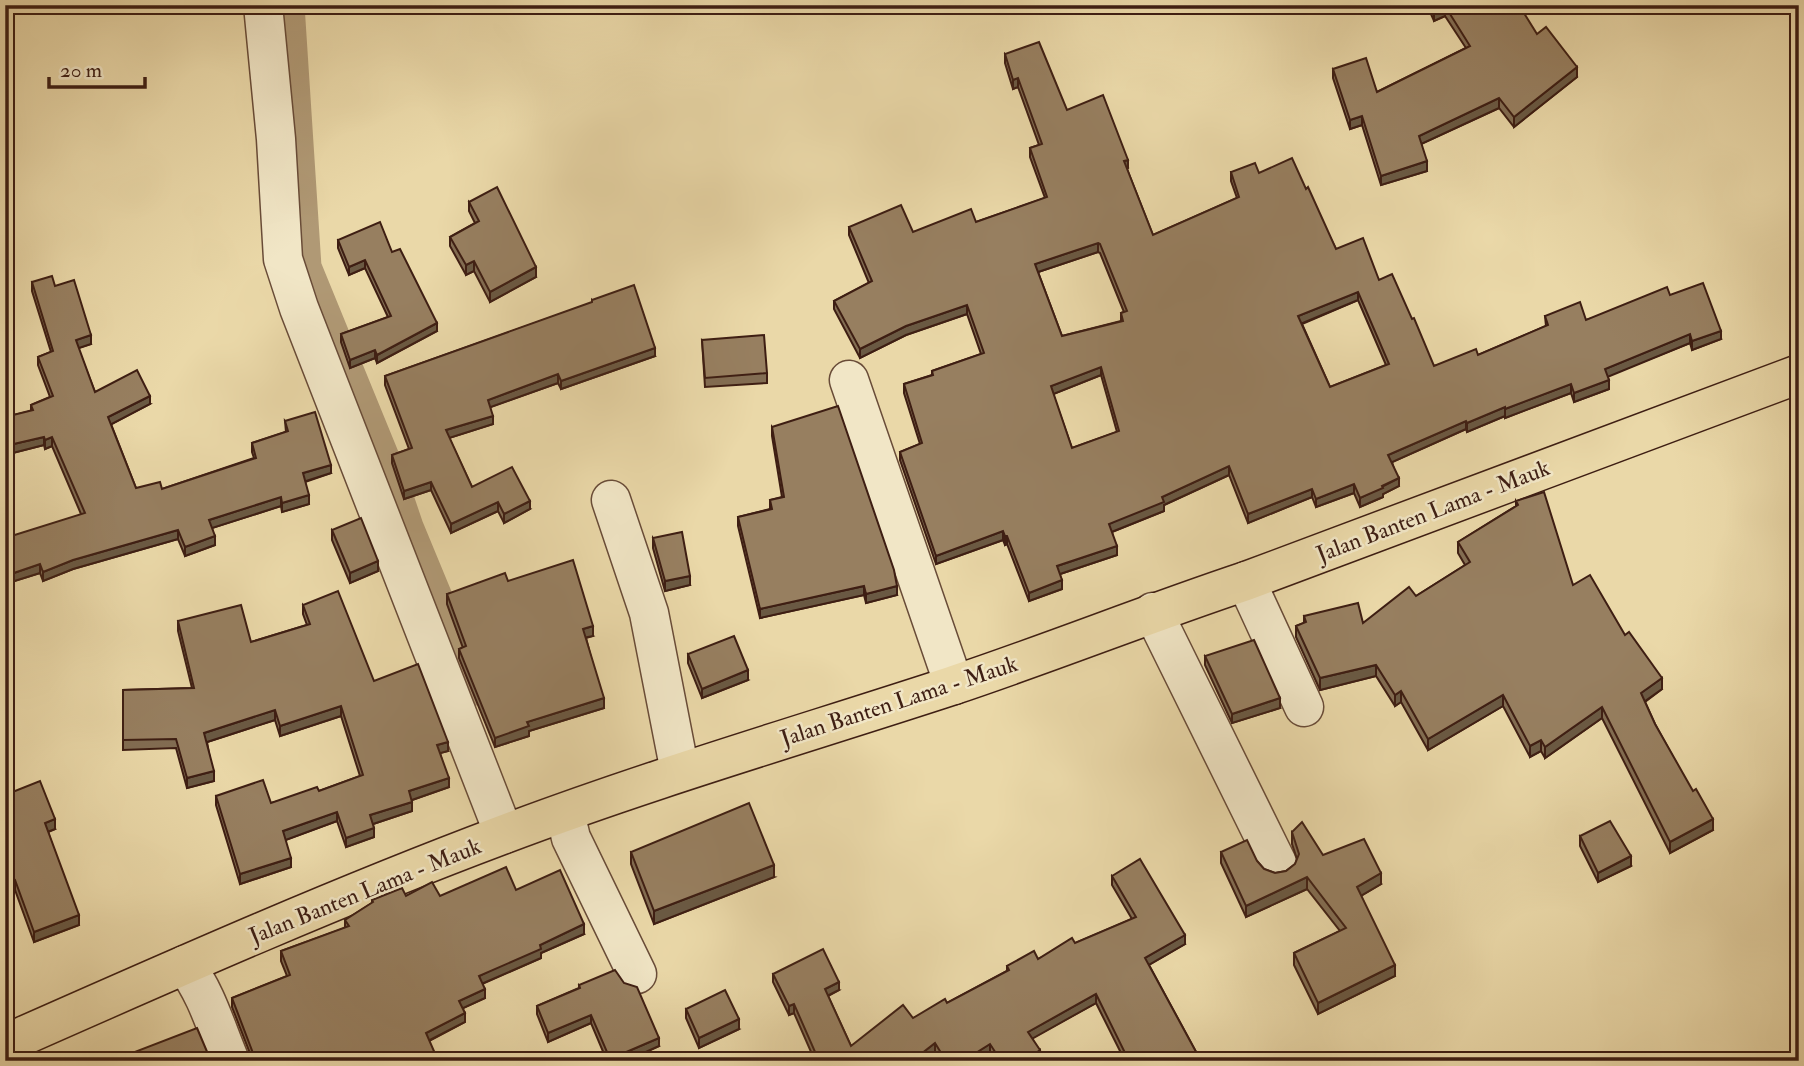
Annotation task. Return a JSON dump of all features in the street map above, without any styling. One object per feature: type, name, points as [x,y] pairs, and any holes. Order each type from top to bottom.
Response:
[{"type":"main road","name":"Jalan Banten Lama - Mauk","points":[[5,1044],[185,965],[505,834],[680,772],[954,685],[1246,581],[1799,374]]},
{"type":"street","points":[[263,5],[276,139],[283,259],[299,308],[505,834]]},
{"type":"street","points":[[849,380],[954,685]]},
{"type":"street","points":[[611,500],[649,613],[680,772]]},
{"type":"street","points":[[1246,581],[1304,707]]},
{"type":"street","points":[[1153,612],[1277,863]]},
{"type":"street","points":[[565,813],[571,838],[637,974]]},
{"type":"street","points":[[185,965],[207,999],[230,1061]]},
{"type":"building","points":[[1431,5],[1519,5],[1537,34],[1546,27],[1577,67],[1514,117],[1499,98],[1419,136],[1427,161],[1381,176],[1362,116],[1350,120],[1333,69],[1366,58],[1377,92],[1470,46],[1445,6],[1434,11]]},
{"type":"building","points":[[1039,42],[1067,110],[1103,95],[1128,160],[1124,161],[1153,235],[1239,197],[1231,172],[1255,163],[1259,173],[1292,158],[1336,249],[1363,238],[1379,280],[1392,274],[1434,366],[1476,349],[1478,355],[1548,325],[1545,316],[1580,302],[1586,320],[1667,287],[1670,295],[1703,283],[1721,331],[1692,341],[1690,334],[1605,369],[1609,380],[1574,393],[1571,384],[1467,423],[1466,421],[1388,455],[1399,478],[1360,498],[1354,484],[1316,499],[1312,489],[1248,514],[1229,466],[1162,497],[1164,502],[1109,524],[1117,546],[1057,566],[1062,580],[1029,593],[1003,531],[936,556],[900,452],[922,443],[904,384],[984,353],[967,305],[906,326],[860,349],[834,301],[872,281],[849,227],[901,205],[913,232],[971,209],[976,222],[1047,197],[1030,148],[1042,144],[1018,78],[1013,80],[1005,54]],"holes":[[[1098,243],[1127,311],[1121,313],[1123,321],[1062,336],[1035,264]],[[1358,292],[1389,364],[1330,387],[1298,316]],[[1101,367],[1119,431],[1072,448],[1051,386]]]},
{"type":"building","points":[[497,187],[536,267],[490,292],[474,261],[466,265],[450,237],[479,221],[469,202]]},
{"type":"building","points":[[380,222],[392,252],[400,249],[437,323],[377,355],[375,350],[350,360],[341,334],[391,316],[365,260],[349,267],[338,240]]},
{"type":"building","points":[[52,276],[55,286],[74,280],[91,335],[76,340],[95,392],[137,370],[150,396],[108,417],[136,488],[160,482],[162,489],[256,458],[252,443],[288,431],[285,421],[315,412],[331,465],[303,473],[309,495],[282,503],[281,497],[209,520],[215,536],[185,547],[178,530],[73,560],[43,572],[40,564],[5,576],[5,538],[85,513],[52,437],[5,446],[5,417],[33,410],[31,405],[53,396],[38,357],[53,351],[32,282]]},
{"type":"building","points":[[634,285],[655,348],[561,381],[558,374],[488,400],[493,416],[446,430],[472,487],[512,467],[530,501],[504,514],[498,502],[451,524],[431,482],[404,491],[392,455],[412,448],[385,376]]},
{"type":"building","points":[[764,335],[767,373],[705,378],[702,340]]},
{"type":"building","points":[[838,406],[894,570],[897,586],[866,594],[864,586],[760,609],[738,517],[772,509],[770,500],[784,497],[772,427]]},
{"type":"building","points":[[1544,492],[1573,585],[1590,575],[1625,635],[1629,632],[1662,678],[1641,693],[1655,724],[1693,791],[1696,789],[1713,819],[1670,842],[1602,707],[1545,747],[1541,740],[1530,746],[1503,695],[1428,739],[1401,691],[1395,695],[1376,665],[1320,678],[1296,626],[1306,622],[1304,616],[1358,603],[1363,623],[1409,587],[1416,596],[1470,562],[1458,542],[1518,505],[1516,501]]},
{"type":"building","points":[[361,518],[378,561],[350,573],[332,530]]},
{"type":"building","points":[[682,532],[690,576],[665,581],[653,538]]},
{"type":"building","points":[[573,560],[593,626],[583,629],[604,698],[527,722],[529,726],[495,738],[459,649],[466,646],[447,594],[505,573],[508,581]]},
{"type":"building","points":[[338,591],[374,681],[418,664],[448,742],[437,745],[449,778],[409,791],[412,802],[370,815],[374,828],[346,838],[337,812],[283,831],[291,858],[240,874],[216,796],[263,780],[271,803],[317,787],[319,791],[363,775],[341,706],[280,726],[275,710],[204,733],[214,771],[187,778],[176,739],[123,740],[123,690],[194,688],[178,621],[241,605],[251,642],[310,624],[303,605]]},
{"type":"building","points":[[734,636],[748,670],[702,689],[688,654]]},
{"type":"building","points":[[1254,640],[1280,698],[1232,714],[1205,656]]},
{"type":"building","points":[[40,781],[55,819],[45,823],[79,915],[34,932],[15,880],[12,881],[5,863],[5,795]]},
{"type":"building","points":[[749,803],[774,865],[654,911],[631,852]]},
{"type":"building","points":[[1610,821],[1631,856],[1598,873],[1580,836]]},
{"type":"building","points":[[1302,822],[1323,855],[1364,839],[1381,873],[1357,887],[1395,965],[1318,1003],[1294,953],[1346,928],[1307,877],[1246,906],[1221,852],[1247,840],[1264,869],[1275,873],[1286,871],[1295,864],[1299,854],[1292,832]]},
{"type":"building","points":[[1140,859],[1185,935],[1145,958],[1201,1061],[1129,1061],[1096,994],[1028,1032],[1040,1050],[1025,1061],[1001,1061],[990,1044],[963,1061],[946,1061],[935,1043],[912,1061],[819,1061],[794,1004],[789,1006],[773,974],[823,949],[839,982],[825,989],[851,1046],[903,1005],[913,1018],[945,999],[947,1003],[1009,970],[1007,966],[1034,951],[1038,959],[1072,938],[1075,943],[1136,917],[1112,876]]},
{"type":"building","points":[[506,867],[516,890],[560,870],[584,924],[540,945],[541,949],[479,976],[485,989],[459,1001],[465,1013],[426,1033],[437,1058],[431,1061],[256,1061],[232,998],[290,975],[281,951],[349,926],[345,920],[373,902],[372,900],[402,888],[406,896],[432,882],[440,896]]},
{"type":"building","points":[[615,970],[624,983],[637,987],[659,1038],[610,1059],[591,1015],[548,1033],[537,1006]]},
{"type":"building","points":[[725,990],[739,1019],[699,1038],[686,1009]]},
{"type":"building","points":[[197,1028],[208,1054],[200,1057],[202,1061],[120,1061],[119,1058]]},
{"type":"waterway","points":[[288,5],[305,267],[443,614],[466,693]]}]
